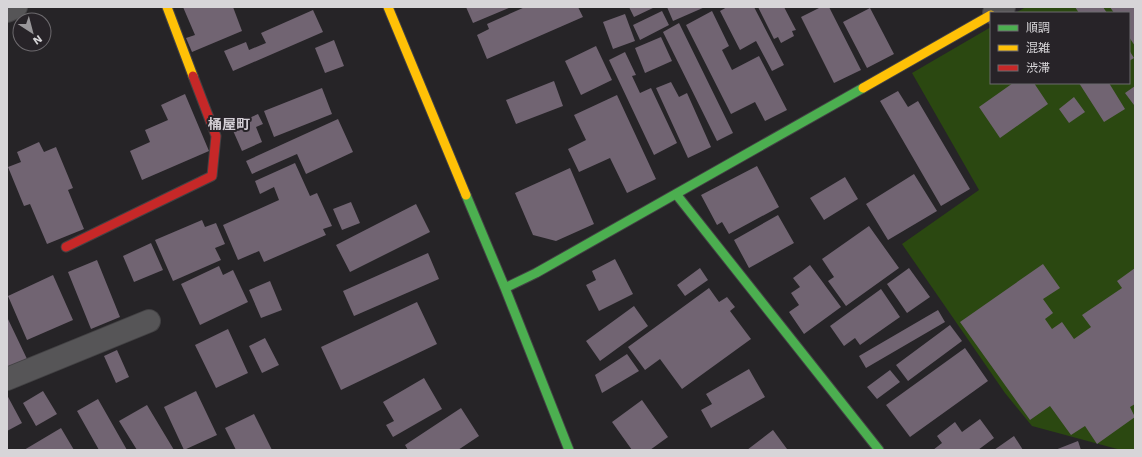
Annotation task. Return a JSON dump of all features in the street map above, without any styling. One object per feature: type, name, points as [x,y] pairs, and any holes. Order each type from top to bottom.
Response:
[{"type":"street","points":[[7,11],[16,7]]},
{"type":"street","points":[[66,247],[212,176],[216,136],[167,7]]},
{"type":"street","points":[[388,7],[505,288],[564,434],[568,450]]},
{"type":"street","points":[[505,288],[536,273],[990,16]]},
{"type":"street","points":[[676,194],[879,450]]},
{"type":"street","points":[[7,379],[149,321]]},
{"type":"green space","points":[[1026,7],[1135,7],[1135,450],[1121,450],[1032,426],[1005,393],[902,244],[979,190],[912,73],[990,28],[990,84],[1130,84],[1130,12],[1017,12]]},
{"type":"building","points":[[183,7],[233,7],[242,31],[192,52],[186,38],[195,35]]},
{"type":"building","points":[[466,7],[511,7],[473,23]]},
{"type":"building","points":[[525,7],[578,7],[583,17],[487,59],[477,35],[489,29],[487,24]]},
{"type":"building","points":[[629,7],[655,7],[634,17]]},
{"type":"building","points":[[667,7],[705,7],[673,21]]},
{"type":"building","points":[[727,7],[754,7],[784,65],[772,71],[756,41],[740,50],[720,11]]},
{"type":"building","points":[[758,7],[784,7],[796,30],[792,31],[794,36],[781,43],[778,37],[774,39]]},
{"type":"building","points":[[821,7],[829,7],[861,70],[834,83],[801,17]]},
{"type":"building","points":[[1075,7],[1103,7],[1106,12],[1078,12]]},
{"type":"building","points":[[1110,7],[1135,7],[1135,46],[1130,38],[1130,12],[1113,12]]},
{"type":"building","points":[[870,8],[894,54],[867,68],[843,22]]},
{"type":"building","points":[[313,10],[323,32],[233,71],[224,51],[246,42],[249,50],[266,43],[261,33]]},
{"type":"building","points":[[662,11],[669,25],[640,40],[633,25]]},
{"type":"building","points":[[712,11],[729,46],[722,50],[732,70],[759,56],[787,110],[765,121],[755,102],[731,114],[686,25]]},
{"type":"building","points":[[625,14],[635,41],[613,49],[603,22]]},
{"type":"building","points":[[679,23],[733,133],[717,141],[663,32]]},
{"type":"building","points":[[661,37],[672,61],[645,73],[635,48]]},
{"type":"building","points":[[334,40],[344,66],[325,73],[315,48]]},
{"type":"building","points":[[596,46],[612,80],[581,95],[565,61]]},
{"type":"building","points":[[625,52],[636,75],[632,76],[640,93],[651,88],[677,143],[654,155],[609,60]]},
{"type":"building","points":[[1130,52],[1134,58],[1130,60]]},
{"type":"building","points":[[554,81],[563,106],[516,124],[506,100]]},
{"type":"building","points":[[671,82],[679,97],[687,93],[711,147],[688,158],[656,88]]},
{"type":"building","points":[[1012,84],[1035,84],[1048,104],[1000,138],[979,107]]},
{"type":"building","points":[[1080,84],[1110,84],[1125,109],[1104,122]]},
{"type":"building","points":[[1135,86],[1135,105],[1134,105],[1125,93]]},
{"type":"building","points":[[322,88],[332,114],[274,137],[264,111]]},
{"type":"building","points":[[898,91],[908,107],[918,101],[970,189],[941,206],[880,101]]},
{"type":"building","points":[[185,94],[209,151],[142,180],[130,151],[150,142],[145,130],[168,120],[161,105]]},
{"type":"building","points":[[617,95],[656,179],[627,193],[610,158],[579,172],[568,149],[586,140],[574,115]]},
{"type":"building","points":[[1074,97],[1085,112],[1069,123],[1059,109]]},
{"type":"building","points":[[258,114],[263,124],[256,127],[262,142],[242,151],[231,126]]},
{"type":"building","points":[[338,119],[353,152],[306,174],[297,154],[252,174],[246,161]]},
{"type":"building","points":[[39,142],[44,152],[56,147],[73,188],[68,190],[84,229],[47,244],[30,204],[24,206],[8,167],[21,162],[17,152]]},
{"type":"building","points":[[295,163],[310,196],[317,193],[332,226],[323,229],[326,235],[264,262],[259,251],[238,260],[223,225],[279,200],[274,187],[260,194],[255,181]]},
{"type":"building","points":[[757,166],[779,207],[729,234],[722,222],[717,225],[701,195]]},
{"type":"building","points":[[570,168],[594,224],[556,241],[533,235],[515,193]]},
{"type":"building","points":[[914,174],[937,211],[888,240],[866,204]]},
{"type":"building","points":[[845,177],[858,199],[824,220],[810,198]]},
{"type":"building","points":[[351,202],[360,223],[342,230],[333,209]]},
{"type":"building","points":[[416,204],[430,232],[350,272],[336,245]]},
{"type":"building","points":[[778,215],[794,243],[749,268],[734,240]]},
{"type":"building","points":[[202,220],[205,227],[216,223],[225,244],[215,248],[221,260],[173,281],[155,240]]},
{"type":"building","points":[[869,226],[899,268],[846,306],[828,281],[834,277],[822,259]]},
{"type":"building","points":[[151,243],[163,270],[134,282],[123,256]]},
{"type":"building","points":[[428,253],[439,279],[354,316],[343,291]]},
{"type":"building","points":[[615,259],[633,294],[599,311],[586,285],[596,280],[592,271]]},
{"type":"building","points":[[97,260],[120,317],[91,329],[68,272]]},
{"type":"building","points":[[1043,264],[1060,288],[1043,299],[1053,313],[1045,319],[1052,329],[1062,322],[1074,339],[1091,327],[1082,315],[1122,288],[1117,281],[1135,268],[1135,404],[1130,407],[1135,417],[1097,444],[1085,426],[1071,435],[1050,406],[1030,420],[960,322]]},
{"type":"building","points":[[810,265],[841,307],[804,334],[789,312],[799,305],[791,293],[800,287],[793,278]]},
{"type":"building","points":[[219,266],[223,275],[233,270],[248,302],[200,325],[181,284]]},
{"type":"building","points":[[700,268],[708,280],[685,296],[677,285]]},
{"type":"building","points":[[909,268],[930,297],[907,313],[887,284]]},
{"type":"building","points":[[53,275],[73,320],[27,340],[8,296]]},
{"type":"building","points":[[270,281],[282,310],[261,318],[249,290]]},
{"type":"building","points":[[709,288],[719,302],[727,297],[735,307],[730,311],[751,339],[682,389],[660,359],[645,370],[628,347]]},
{"type":"building","points":[[881,289],[900,317],[860,345],[855,338],[844,346],[830,326]]},
{"type":"building","points":[[417,302],[437,344],[341,390],[321,347]]},
{"type":"building","points":[[634,306],[648,326],[600,361],[586,341]]},
{"type":"building","points":[[938,310],[945,322],[866,368],[859,356]]},
{"type":"building","points":[[7,317],[28,361],[7,371]]},
{"type":"building","points":[[950,325],[962,341],[908,381],[896,365]]},
{"type":"building","points":[[228,329],[248,373],[216,388],[195,345]]},
{"type":"building","points":[[265,338],[279,365],[262,373],[249,346]]},
{"type":"building","points":[[965,348],[988,381],[910,437],[886,405]]},
{"type":"building","points":[[117,350],[129,377],[116,383],[104,356]]},
{"type":"building","points":[[627,354],[639,371],[602,393],[595,375]]},
{"type":"building","points":[[749,369],[765,397],[711,428],[701,410],[712,404],[706,394]]},
{"type":"building","points":[[890,370],[900,382],[877,399],[867,387]]},
{"type":"building","points":[[424,378],[442,409],[393,437],[386,425],[394,421],[383,402]]},
{"type":"building","points":[[43,391],[57,414],[36,426],[23,403]]},
{"type":"building","points":[[196,391],[217,435],[184,450],[164,407]]},
{"type":"building","points":[[7,395],[22,423],[7,431]]},
{"type":"building","points":[[98,399],[127,450],[99,450],[77,411]]},
{"type":"building","points":[[642,400],[668,437],[650,450],[632,450],[612,422]]},
{"type":"building","points":[[147,405],[174,450],[137,450],[119,421]]},
{"type":"building","points":[[461,408],[479,436],[458,450],[408,450],[405,445]]},
{"type":"building","points":[[254,414],[272,450],[236,450],[225,428]]},
{"type":"building","points":[[980,419],[994,438],[978,450],[933,450],[942,443],[937,436],[955,422],[962,432]]},
{"type":"building","points":[[61,428],[74,450],[24,450]]},
{"type":"building","points":[[773,430],[787,449],[786,450],[747,450]]},
{"type":"building","points":[[1014,436],[1023,450],[994,450]]},
{"type":"building","points":[[1078,441],[1081,450],[1055,450]]},
{"type":"traffic: fast","points":[[505,288],[536,273],[863,88]]},
{"type":"traffic: fast","points":[[676,194],[879,450]]},
{"type":"traffic: fast","points":[[466,195],[505,288],[569,450]]},
{"type":"traffic: slow","points":[[167,7],[193,76]]},
{"type":"traffic: slow","points":[[388,7],[466,195]]},
{"type":"traffic: slow","points":[[863,88],[990,16]]},
{"type":"traffic: jam","points":[[66,247],[212,176],[216,136],[193,76]]},
{"type":"district","name":"桶屋町","points":[[229,124]]}]
